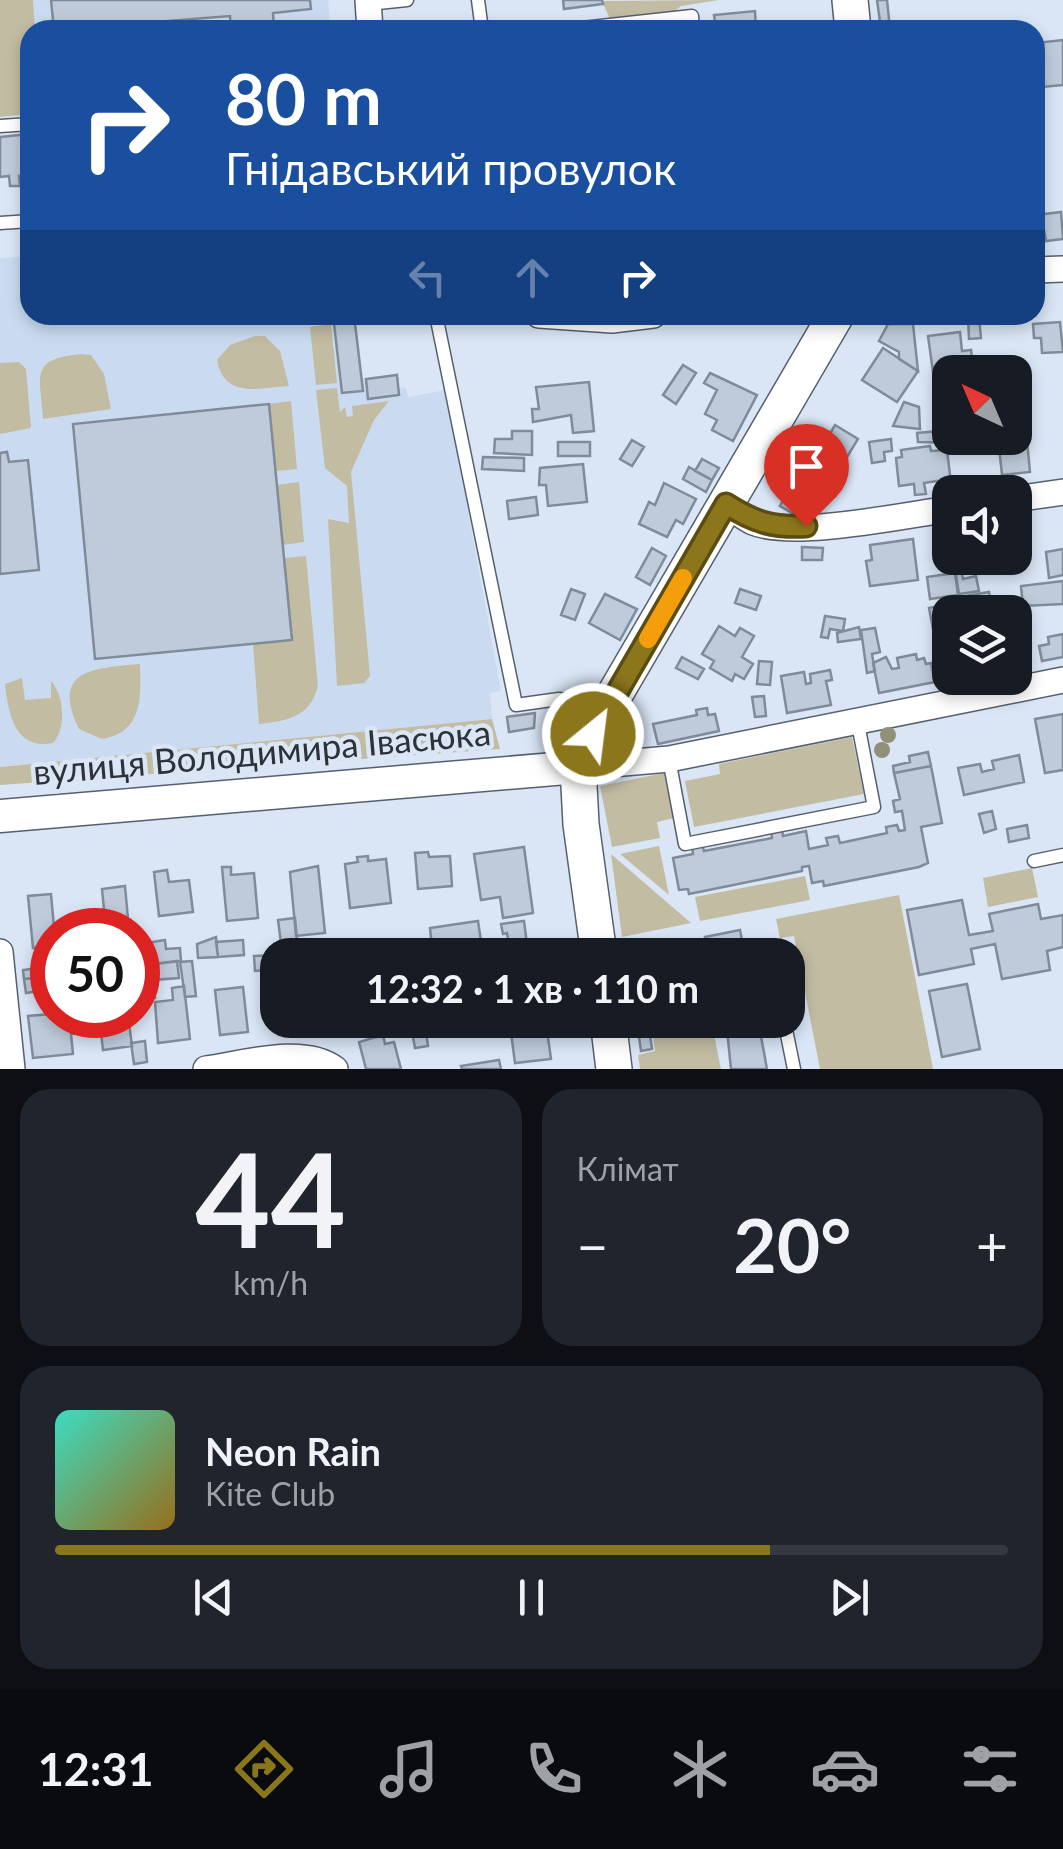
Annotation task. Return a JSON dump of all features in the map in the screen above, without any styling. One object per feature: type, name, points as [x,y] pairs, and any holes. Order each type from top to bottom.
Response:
[{"type":"main road","points":[[597,938],[581,824],[578,767],[608,706],[830,325]]},
{"type":"main road","points":[[610,1038],[614,1069]]},
{"type":"street","points":[[1032,497],[1063,492]]},
{"type":"street","points":[[726,504],[754,522],[780,528],[860,522],[932,511]]},
{"type":"street","name":"вулиця Володимира Івасюка","points":[[0,816],[669,760],[1063,680]]},
{"type":"street","points":[[0,952],[12,1069]]},
{"type":"street","points":[[206,1069],[297,1058],[323,1060],[335,1069]]},
{"type":"lane","points":[[369,12],[407,0]]},
{"type":"lane","points":[[655,20],[692,16],[692,20]]},
{"type":"lane","points":[[438,325],[516,705],[559,699],[608,706]]},
{"type":"lane","points":[[669,760],[685,844],[874,806],[858,724]]},
{"type":"lane","points":[[1034,861],[1063,855]]},
{"type":"lane","points":[[788,1038],[794,1069]]},
{"type":"shaded area","points":[[0,0],[328,0],[330,20],[20,20]]},
{"type":"shaded area","points":[[0,0],[33,0],[34,20],[20,20],[20,115],[0,117]]},
{"type":"shaded area","points":[[719,0],[681,6],[673,13],[610,19],[602,1]]},
{"type":"shaded area","points":[[20,257],[20,325],[355,325],[362,379],[397,375],[398,387],[406,388],[408,397],[446,390],[501,691],[490,693],[492,719],[0,767],[0,258]]},
{"type":"shaded area","points":[[331,325],[337,383],[316,385],[310,327]]},
{"type":"shaded area","points":[[265,336],[280,351],[289,386],[255,389],[227,381],[217,360],[230,345]]},
{"type":"shaded area","points":[[91,355],[104,374],[111,409],[43,419],[40,380],[45,365],[64,356]]},
{"type":"shaded area","points":[[19,362],[26,369],[31,428],[0,434],[0,363]]},
{"type":"shaded area","points":[[337,388],[340,412],[345,407],[347,417],[353,416],[352,406],[389,401],[374,420],[351,472],[370,676],[364,683],[337,686],[328,519],[349,523],[347,486],[325,468],[316,390]]},
{"type":"shaded area","points":[[291,401],[297,469],[276,471],[269,404]]},
{"type":"shaded area","points":[[299,482],[304,542],[283,545],[277,485]]},
{"type":"shaded area","points":[[306,556],[318,686],[309,705],[296,716],[259,724],[253,644],[292,640],[284,558]]},
{"type":"shaded area","points":[[140,664],[137,712],[125,729],[102,739],[79,729],[71,709],[74,683],[94,670]]},
{"type":"shaded area","points":[[22,678],[25,700],[51,698],[51,681],[55,687],[62,720],[53,743],[30,741],[11,718],[5,684]]},
{"type":"shaded area","points":[[492,719],[500,749],[0,785],[0,767]]},
{"type":"shaded area","points":[[852,737],[864,794],[694,827],[685,781],[720,774],[719,764]]},
{"type":"shaded area","points":[[664,773],[674,818],[657,822],[660,838],[612,847],[600,786]]},
{"type":"shaded area","points":[[659,846],[669,895],[620,854]]},
{"type":"shaded area","points":[[611,854],[691,923],[622,937]]},
{"type":"shaded area","points":[[1032,868],[1038,897],[988,907],[983,878]]},
{"type":"shaded area","points":[[805,876],[810,900],[700,921],[695,897]]},
{"type":"shaded area","points":[[899,895],[933,1069],[820,1069],[805,992],[805,938],[780,938],[776,919]]},
{"type":"shaded area","points":[[653,1038],[715,1038],[721,1069],[640,1069],[638,1055],[655,1051]]},
{"type":"building","points":[[51,0],[310,0],[311,9],[273,13],[273,20],[230,20],[230,16],[53,20]]},
{"type":"building","points":[[563,0],[602,0],[603,4],[564,9]]},
{"type":"building","points":[[877,0],[887,0],[889,20],[880,20]]},
{"type":"building","points":[[755,11],[755,20],[715,20],[714,15]]},
{"type":"building","points":[[1063,40],[1063,85],[1045,87],[1045,42]]},
{"type":"building","points":[[20,135],[20,186],[10,186],[9,176],[0,177],[0,137]]},
{"type":"building","points":[[1061,212],[1063,239],[1046,241],[1045,214]]},
{"type":"building","points":[[1060,322],[1063,352],[1042,353],[1041,338],[1034,338],[1033,325]]},
{"type":"building","points":[[334,325],[355,325],[363,391],[342,393]]},
{"type":"building","points":[[887,325],[913,325],[918,371],[899,359],[899,352],[879,341]]},
{"type":"building","points":[[968,325],[980,325],[981,338],[969,339]]},
{"type":"building","points":[[960,332],[962,351],[971,350],[972,355],[932,355],[932,365],[928,336]]},
{"type":"building","points":[[883,348],[918,371],[897,402],[862,380]]},
{"type":"building","points":[[683,365],[696,373],[676,404],[663,395]]},
{"type":"building","points":[[710,373],[757,395],[733,441],[712,430],[717,420],[705,414],[717,390],[704,383]]},
{"type":"building","points":[[397,375],[399,395],[368,399],[366,379]]},
{"type":"building","points":[[589,382],[594,431],[573,433],[571,415],[533,422],[532,409],[539,409],[536,387]]},
{"type":"building","points":[[904,402],[919,407],[920,429],[893,426]]},
{"type":"building","points":[[269,404],[292,640],[95,659],[73,424]]},
{"type":"building","points":[[835,425],[858,439],[824,495],[802,482]]},
{"type":"building","points":[[512,431],[532,431],[532,455],[494,453],[495,439],[512,439]]},
{"type":"building","points":[[932,432],[932,442],[918,442],[917,433]]},
{"type":"building","points":[[891,439],[892,451],[884,452],[885,461],[872,463],[869,442]]},
{"type":"building","points":[[632,440],[644,447],[632,466],[620,459]]},
{"type":"building","points":[[558,442],[590,442],[590,456],[558,456]]},
{"type":"building","points":[[930,446],[932,455],[948,455],[950,475],[932,475],[932,482],[924,483],[926,494],[915,495],[914,484],[899,486],[896,458],[902,457],[901,450]]},
{"type":"building","points":[[7,452],[9,462],[28,460],[39,570],[0,574],[0,453]]},
{"type":"building","points":[[1000,455],[1028,455],[1030,472],[1002,475]]},
{"type":"building","points":[[483,457],[524,458],[524,471],[482,469]]},
{"type":"building","points":[[702,459],[719,468],[712,480],[695,471]]},
{"type":"building","points":[[583,464],[587,502],[548,506],[546,485],[539,485],[540,468]]},
{"type":"building","points":[[689,467],[712,480],[706,492],[683,479]]},
{"type":"building","points":[[664,483],[696,499],[683,524],[676,520],[667,537],[639,524],[649,502],[655,505]]},
{"type":"building","points":[[792,485],[809,494],[797,516],[780,506]]},
{"type":"building","points":[[536,497],[538,515],[509,519],[507,501]]},
{"type":"building","points":[[913,539],[918,580],[870,586],[866,561],[872,560],[870,545]]},
{"type":"building","points":[[802,547],[823,548],[822,560],[802,560]]},
{"type":"building","points":[[652,548],[666,556],[650,585],[636,577]]},
{"type":"building","points":[[1063,549],[1063,575],[1049,578],[1046,552]]},
{"type":"building","points":[[955,575],[958,595],[932,595],[930,599],[927,577]]},
{"type":"building","points":[[956,575],[962,575],[963,579],[976,576],[979,591],[959,594]]},
{"type":"building","points":[[1063,581],[1063,604],[1032,606],[1032,595],[1022,595],[1021,586]]},
{"type":"building","points":[[571,589],[585,594],[575,620],[561,615]]},
{"type":"building","points":[[740,589],[761,596],[756,610],[735,603]]},
{"type":"building","points":[[605,594],[637,609],[620,640],[589,623]]},
{"type":"building","points":[[825,616],[845,619],[843,631],[830,629],[828,638],[821,637]]},
{"type":"building","points":[[719,626],[735,636],[740,628],[754,636],[742,657],[753,664],[744,679],[735,674],[732,681],[710,668],[714,661],[702,654]]},
{"type":"building","points":[[859,627],[861,639],[838,642],[837,633]]},
{"type":"building","points":[[875,628],[880,652],[872,654],[875,671],[867,673],[861,630]]},
{"type":"building","points":[[1063,634],[1063,657],[1042,661],[1039,646],[1049,644],[1048,637]]},
{"type":"building","points":[[916,654],[917,660],[924,658],[926,664],[931,663],[932,683],[879,693],[873,663],[886,657],[892,669],[899,668],[897,658]]},
{"type":"building","points":[[682,657],[704,669],[698,679],[676,668]]},
{"type":"building","points":[[759,661],[772,662],[770,685],[757,684]]},
{"type":"building","points":[[830,670],[832,680],[826,681],[831,705],[787,713],[781,676],[804,672],[806,684],[811,683],[810,674]]},
{"type":"building","points":[[764,696],[766,716],[755,717],[752,697]]},
{"type":"building","points":[[707,708],[708,715],[715,714],[719,731],[658,744],[653,724],[697,715],[696,710]]},
{"type":"building","points":[[535,713],[534,728],[509,732],[507,717]]},
{"type":"building","points":[[1063,714],[1063,770],[1045,773],[1035,719]]},
{"type":"building","points":[[928,752],[931,766],[894,773],[893,766],[910,762],[909,756]]},
{"type":"building","points":[[1019,755],[1024,782],[964,795],[958,768],[980,764],[982,772],[994,769],[992,761]]},
{"type":"building","points":[[931,766],[942,823],[921,827],[928,863],[824,886],[823,881],[812,883],[809,866],[802,867],[802,871],[689,894],[688,889],[679,890],[673,858],[693,854],[692,846],[702,844],[704,851],[772,838],[771,831],[782,829],[783,836],[806,831],[809,849],[828,845],[826,838],[838,836],[840,843],[887,833],[886,827],[897,825],[899,831],[905,830],[902,811],[895,812],[893,801],[900,799],[894,773]]},
{"type":"building","points":[[992,811],[996,829],[984,833],[979,814]]},
{"type":"building","points":[[1027,825],[1029,838],[1009,842],[1007,829]]},
{"type":"building","points":[[524,847],[533,913],[503,918],[500,897],[481,900],[474,854]]},
{"type":"building","points":[[428,852],[429,857],[450,856],[452,886],[418,889],[415,853]]},
{"type":"building","points":[[368,856],[368,861],[386,859],[391,903],[350,908],[345,864]]},
{"type":"building","points":[[318,866],[325,933],[296,936],[290,872]]},
{"type":"building","points":[[222,867],[231,867],[231,875],[254,873],[258,918],[227,921]]},
{"type":"building","points":[[167,870],[169,882],[189,880],[193,912],[160,916],[154,872]]},
{"type":"building","points":[[125,886],[127,908],[104,908],[102,889]]},
{"type":"building","points":[[51,894],[52,908],[30,908],[30,917],[28,896]]},
{"type":"building","points":[[962,900],[969,935],[993,931],[989,914],[1038,904],[1041,919],[1063,915],[1063,947],[1047,951],[1050,970],[1002,979],[995,944],[971,949],[974,964],[919,975],[907,910]]},
{"type":"building","points":[[295,918],[297,938],[280,938],[278,920]]},
{"type":"building","points":[[478,921],[481,938],[431,938],[430,928]]},
{"type":"building","points":[[524,921],[526,938],[508,938],[501,924]]},
{"type":"building","points":[[740,930],[742,938],[705,938]]},
{"type":"building","points":[[216,937],[218,957],[198,958],[197,944]]},
{"type":"building","points":[[165,940],[166,949],[180,948],[181,961],[160,963],[160,941]]},
{"type":"building","points":[[243,940],[244,955],[218,957],[216,942]]},
{"type":"building","points":[[254,956],[260,956],[260,971],[255,971]]},
{"type":"building","points":[[177,961],[179,978],[160,979],[160,963]]},
{"type":"building","points":[[192,961],[196,996],[185,997],[180,962]]},
{"type":"building","points":[[30,978],[30,992],[26,993],[24,979]]},
{"type":"building","points":[[967,984],[980,1049],[942,1057],[929,991]]},
{"type":"building","points":[[184,986],[190,1039],[158,1043],[160,1001],[173,1000],[172,988]]},
{"type":"building","points":[[243,987],[248,1032],[220,1035],[215,990]]},
{"type":"building","points":[[31,1038],[71,1038],[73,1054],[33,1058]]},
{"type":"building","points":[[102,1038],[131,1038],[132,1046],[103,1050]]},
{"type":"building","points":[[384,1038],[385,1044],[394,1042],[401,1069],[366,1069],[359,1042]]},
{"type":"building","points":[[413,1038],[427,1038],[428,1046],[415,1048]]},
{"type":"building","points":[[512,1038],[548,1038],[551,1059],[515,1063]]},
{"type":"building","points":[[639,1038],[650,1038],[652,1049],[641,1051]]},
{"type":"building","points":[[728,1038],[761,1038],[767,1069],[731,1069]]},
{"type":"building","points":[[145,1041],[147,1062],[134,1064],[131,1043]]},
{"type":"building","points":[[499,1060],[501,1069],[461,1066]]},
{"type":"slow traffic","points":[[648,639],[683,578]]},
{"type":"route","points":[[593,734],[726,504],[754,522],[780,528],[806,526]]}]
